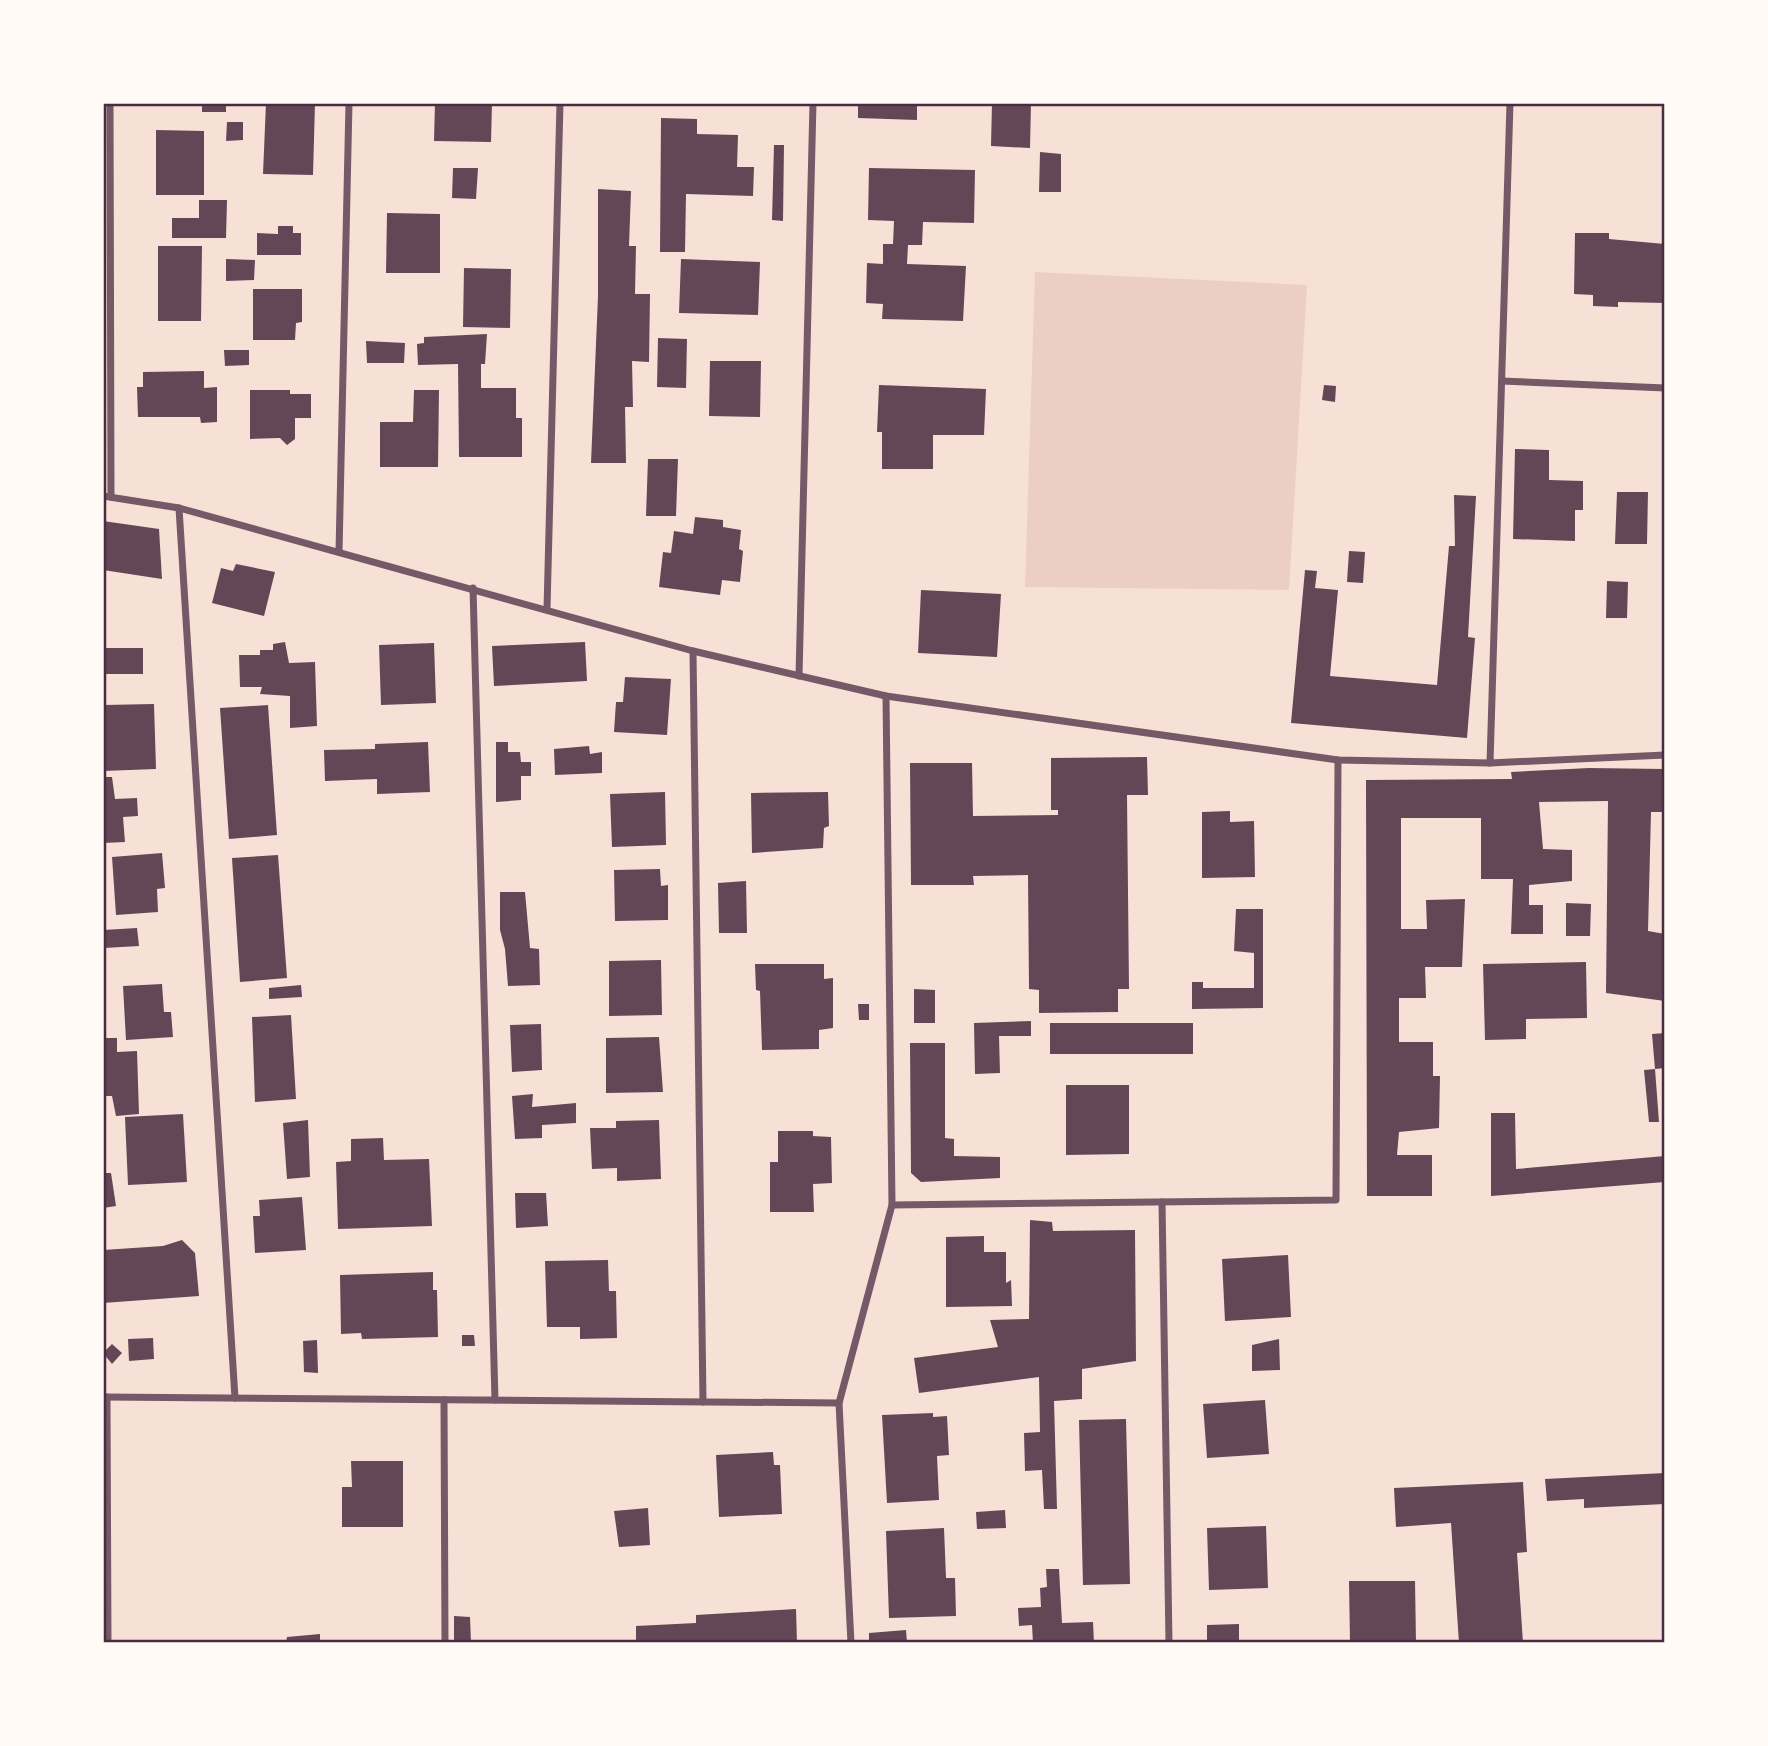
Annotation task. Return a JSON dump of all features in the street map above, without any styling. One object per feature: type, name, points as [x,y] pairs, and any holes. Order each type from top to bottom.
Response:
[{"type":"street","points":[[110,103],[107,497],[179,508],[693,651],[886,696],[1338,760],[1490,763],[1665,755]]},
{"type":"street","points":[[339,552],[349,103]]},
{"type":"street","points":[[547,609],[560,103]]},
{"type":"street","points":[[799,676],[813,103]]},
{"type":"street","points":[[1490,763],[1510,103]]},
{"type":"street","points":[[1502,381],[1665,388]]},
{"type":"street","points":[[179,508],[235,1398]]},
{"type":"street","points":[[473,588],[495,1400]]},
{"type":"street","points":[[693,651],[703,1402]]},
{"type":"street","points":[[851,1643],[839,1403],[892,1205],[886,696]]},
{"type":"street","points":[[892,1205],[1336,1200],[1338,760]]},
{"type":"street","points":[[1162,1202],[1169,1643]]},
{"type":"street","points":[[108,1643],[105,1397],[839,1403]]},
{"type":"street","points":[[444,1400],[444,1643]]},
{"type":"shaded area","points":[[1035,272],[1307,285],[1289,590],[1025,587]]},
{"type":"building","points":[[202,103],[226,103],[226,112],[202,112]]},
{"type":"building","points":[[266,103],[315,103],[313,175],[263,174]]},
{"type":"building","points":[[435,103],[492,103],[491,142],[434,141]]},
{"type":"building","points":[[858,103],[917,103],[917,120],[858,118]]},
{"type":"building","points":[[992,103],[1031,103],[1030,148],[991,146]]},
{"type":"building","points":[[661,118],[697,119],[697,134],[738,135],[737,167],[754,167],[753,196],[686,194],[685,252],[660,252]]},
{"type":"building","points":[[227,122],[243,122],[243,140],[226,141]]},
{"type":"building","points":[[156,130],[204,131],[204,195],[156,195]]},
{"type":"building","points":[[774,145],[784,145],[783,221],[772,220]]},
{"type":"building","points":[[1040,152],[1061,154],[1061,192],[1039,192]]},
{"type":"building","points":[[453,168],[478,168],[476,199],[452,198]]},
{"type":"building","points":[[869,168],[975,170],[974,223],[923,222],[922,245],[908,245],[907,264],[966,266],[963,321],[882,319],[883,304],[866,303],[867,263],[883,264],[883,244],[893,244],[894,221],[868,220]]},
{"type":"building","points":[[598,189],[631,191],[629,246],[636,246],[635,294],[650,294],[649,362],[632,361],[633,407],[625,407],[626,463],[591,463],[598,296]]},
{"type":"building","points":[[199,200],[227,200],[226,238],[172,238],[172,218],[199,218]]},
{"type":"building","points":[[387,213],[440,214],[440,273],[386,273]]},
{"type":"building","points":[[278,226],[293,226],[293,233],[301,233],[301,255],[257,255],[257,233],[278,234]]},
{"type":"building","points":[[1575,233],[1609,233],[1609,239],[1665,244],[1665,303],[1618,302],[1618,307],[1593,306],[1593,295],[1574,294]]},
{"type":"building","points":[[158,246],[202,246],[201,321],[158,321]]},
{"type":"building","points":[[226,259],[255,260],[254,280],[226,281]]},
{"type":"building","points":[[681,259],[760,262],[758,315],[679,313]]},
{"type":"building","points":[[464,268],[511,269],[510,328],[463,327]]},
{"type":"building","points":[[253,289],[302,289],[302,322],[296,323],[295,340],[253,340]]},
{"type":"building","points":[[487,334],[485,364],[481,364],[481,388],[516,388],[516,418],[522,418],[522,457],[459,457],[458,364],[418,365],[417,344],[424,343],[424,337]]},
{"type":"building","points":[[658,338],[687,339],[686,388],[657,387]]},
{"type":"building","points":[[366,341],[405,343],[404,363],[367,363]]},
{"type":"building","points":[[224,350],[249,350],[249,365],[225,366]]},
{"type":"building","points":[[710,361],[761,361],[760,417],[709,416]]},
{"type":"building","points":[[204,371],[204,388],[217,387],[217,422],[201,423],[200,417],[138,417],[137,387],[143,387],[143,372]]},
{"type":"building","points":[[879,385],[986,389],[984,435],[933,435],[933,469],[882,469],[882,432],[877,432]]},
{"type":"building","points":[[1324,385],[1336,386],[1335,402],[1322,400]]},
{"type":"building","points":[[250,390],[290,390],[290,394],[311,394],[311,418],[295,418],[295,439],[287,445],[280,438],[250,439]]},
{"type":"building","points":[[414,390],[439,390],[438,467],[380,467],[380,422],[413,422]]},
{"type":"building","points":[[1515,449],[1549,450],[1549,480],[1583,481],[1583,510],[1575,510],[1575,541],[1513,539]]},
{"type":"building","points":[[648,459],[678,459],[676,516],[646,516]]},
{"type":"building","points":[[1617,492],[1648,492],[1647,544],[1615,544]]},
{"type":"building","points":[[1454,495],[1476,496],[1468,637],[1475,638],[1467,738],[1291,723],[1305,570],[1317,571],[1315,588],[1338,590],[1330,676],[1437,685],[1449,546],[1455,546]]},
{"type":"building","points":[[695,517],[723,520],[723,527],[741,530],[739,549],[743,551],[740,582],[722,580],[720,595],[659,587],[663,552],[671,553],[674,531],[693,534]]},
{"type":"building","points":[[103,521],[159,529],[162,579],[103,570]]},
{"type":"building","points":[[1349,551],[1365,552],[1363,583],[1347,582]]},
{"type":"building","points":[[236,564],[275,572],[264,616],[212,603],[221,568],[233,571]]},
{"type":"building","points":[[1607,581],[1628,582],[1627,618],[1606,618]]},
{"type":"building","points":[[921,590],[1001,594],[997,657],[918,653]]},
{"type":"building","points":[[285,642],[289,663],[315,662],[317,726],[290,728],[290,696],[260,694],[262,687],[240,687],[239,655],[260,655],[260,650],[273,650],[273,644]]},
{"type":"building","points":[[585,642],[587,681],[494,686],[492,646]]},
{"type":"building","points":[[434,643],[436,703],[381,705],[379,645]]},
{"type":"building","points":[[103,648],[143,648],[143,674],[103,674]]},
{"type":"building","points":[[625,677],[671,679],[667,735],[614,732],[616,702],[623,702]]},
{"type":"building","points":[[154,704],[156,769],[103,771],[103,705]]},
{"type":"building","points":[[268,705],[277,835],[229,839],[220,708]]},
{"type":"building","points":[[428,742],[430,792],[377,794],[377,779],[325,781],[324,750],[375,749],[375,744]]},
{"type":"building","points":[[496,742],[508,742],[508,752],[520,752],[521,762],[531,762],[531,776],[521,776],[521,800],[496,802]]},
{"type":"building","points":[[589,746],[590,754],[602,752],[602,773],[555,775],[554,749]]},
{"type":"building","points":[[1147,757],[1148,795],[1127,795],[1129,989],[1118,989],[1118,1012],[1039,1013],[1039,990],[1029,989],[1028,875],[973,876],[974,885],[911,885],[910,763],[972,763],[973,816],[1058,815],[1058,810],[1051,810],[1051,758]]},
{"type":"building","points":[[1589,768],[1665,769],[1665,812],[1651,812],[1648,931],[1665,934],[1665,1001],[1606,993],[1608,801],[1539,802],[1543,849],[1572,850],[1572,881],[1529,885],[1529,905],[1543,905],[1543,934],[1511,934],[1513,879],[1481,879],[1481,818],[1401,818],[1401,929],[1427,929],[1426,900],[1465,899],[1462,967],[1425,967],[1426,998],[1399,998],[1399,1042],[1433,1042],[1433,1076],[1440,1076],[1439,1128],[1399,1132],[1397,1155],[1432,1155],[1432,1196],[1367,1196],[1366,780],[1512,779],[1511,772]]},
{"type":"building","points":[[103,777],[112,777],[115,799],[137,798],[138,816],[123,817],[125,842],[103,843]]},
{"type":"building","points":[[665,792],[666,845],[612,847],[610,794]]},
{"type":"building","points":[[828,792],[829,826],[824,828],[823,848],[752,853],[751,793]]},
{"type":"building","points":[[1230,811],[1230,822],[1254,821],[1255,877],[1202,878],[1202,812]]},
{"type":"building","points":[[162,853],[165,888],[157,889],[158,912],[116,915],[112,857]]},
{"type":"building","points":[[278,855],[287,978],[240,982],[232,858]]},
{"type":"building","points":[[660,869],[661,886],[668,885],[668,920],[615,921],[614,870]]},
{"type":"building","points":[[746,881],[747,933],[719,933],[718,883]]},
{"type":"building","points":[[500,892],[525,892],[530,948],[539,949],[540,985],[508,986],[505,949],[500,930]]},
{"type":"building","points":[[1566,903],[1591,904],[1590,936],[1566,936]]},
{"type":"building","points":[[1236,909],[1263,909],[1263,1008],[1192,1009],[1192,982],[1203,982],[1203,988],[1254,988],[1254,953],[1234,951]]},
{"type":"building","points":[[137,928],[139,946],[104,948],[103,930]]},
{"type":"building","points":[[661,960],[662,1015],[609,1016],[609,961]]},
{"type":"building","points":[[1586,962],[1587,1018],[1526,1019],[1526,1039],[1485,1040],[1483,964]]},
{"type":"building","points":[[755,964],[824,964],[824,979],[833,978],[833,1028],[819,1030],[819,1049],[762,1050],[760,991],[756,990]]},
{"type":"building","points":[[162,984],[164,1012],[171,1012],[173,1037],[126,1040],[123,986]]},
{"type":"building","points":[[301,985],[302,997],[269,999],[269,988]]},
{"type":"building","points":[[914,989],[935,990],[935,1023],[914,1023]]},
{"type":"building","points":[[858,1004],[869,1004],[869,1020],[859,1020]]},
{"type":"building","points":[[291,1015],[296,1099],[255,1102],[252,1017]]},
{"type":"building","points":[[1031,1021],[1031,1036],[999,1036],[1000,1073],[975,1074],[974,1023]]},
{"type":"building","points":[[1050,1023],[1193,1023],[1193,1054],[1050,1054]]},
{"type":"building","points":[[541,1024],[542,1070],[512,1072],[510,1025]]},
{"type":"building","points":[[1665,1033],[1665,1068],[1655,1069],[1652,1034]]},
{"type":"building","points":[[659,1037],[663,1092],[606,1093],[606,1038]]},
{"type":"building","points":[[103,1038],[117,1038],[117,1052],[137,1051],[139,1114],[116,1116],[112,1096],[104,1096]]},
{"type":"building","points":[[910,1043],[945,1043],[945,1138],[954,1139],[954,1156],[1000,1157],[1000,1178],[921,1182],[911,1173]]},
{"type":"building","points":[[1655,1069],[1659,1122],[1649,1122],[1644,1070]]},
{"type":"building","points":[[1066,1085],[1129,1085],[1129,1154],[1066,1155]]},
{"type":"building","points":[[533,1094],[532,1107],[576,1103],[576,1123],[542,1125],[542,1138],[515,1139],[512,1096]]},
{"type":"building","points":[[1491,1113],[1515,1113],[1516,1169],[1665,1156],[1665,1182],[1491,1196]]},
{"type":"building","points":[[183,1114],[187,1182],[128,1185],[125,1117]]},
{"type":"building","points":[[308,1120],[310,1177],[287,1179],[283,1123]]},
{"type":"building","points":[[659,1120],[661,1179],[617,1181],[617,1168],[592,1169],[590,1128],[616,1128],[616,1121]]},
{"type":"building","points":[[778,1131],[813,1131],[813,1136],[831,1137],[832,1183],[813,1184],[814,1212],[770,1212],[770,1162],[778,1162]]},
{"type":"building","points":[[383,1138],[384,1160],[429,1159],[432,1226],[338,1229],[336,1162],[351,1161],[351,1139]]},
{"type":"building","points":[[103,1173],[111,1173],[116,1206],[103,1208]]},
{"type":"building","points":[[515,1193],[546,1193],[548,1226],[516,1228]]},
{"type":"building","points":[[302,1197],[306,1250],[255,1253],[253,1216],[260,1216],[259,1200]]},
{"type":"building","points":[[1030,1220],[1052,1222],[1053,1231],[1135,1230],[1136,1361],[1082,1369],[1082,1399],[1054,1401],[1057,1509],[1044,1509],[1042,1470],[1025,1471],[1024,1433],[1040,1432],[1039,1377],[919,1393],[914,1358],[998,1347],[990,1320],[1029,1319]]},
{"type":"building","points":[[984,1236],[984,1252],[1006,1252],[1006,1283],[1011,1280],[1012,1306],[946,1307],[946,1237]]},
{"type":"building","points":[[182,1240],[195,1253],[199,1296],[103,1303],[103,1250],[163,1246]]},
{"type":"building","points":[[1288,1255],[1291,1317],[1225,1321],[1222,1259]]},
{"type":"building","points":[[608,1260],[609,1291],[616,1291],[617,1338],[580,1339],[580,1327],[547,1327],[545,1261]]},
{"type":"building","points":[[433,1272],[433,1290],[437,1290],[438,1337],[362,1339],[361,1333],[341,1334],[340,1275]]},
{"type":"building","points":[[462,1335],[474,1335],[475,1346],[462,1346]]},
{"type":"building","points":[[153,1338],[154,1359],[129,1361],[128,1339]]},
{"type":"building","points":[[1279,1339],[1280,1370],[1252,1371],[1252,1345]]},
{"type":"building","points":[[317,1340],[318,1373],[304,1372],[303,1341]]},
{"type":"building","points":[[112,1344],[122,1353],[112,1364],[103,1353]]},
{"type":"building","points":[[1265,1400],[1269,1454],[1207,1458],[1203,1404]]},
{"type":"building","points":[[933,1413],[933,1417],[947,1416],[949,1455],[937,1456],[939,1500],[887,1503],[882,1415]]},
{"type":"building","points":[[1126,1419],[1130,1584],[1083,1585],[1079,1420]]},
{"type":"building","points":[[773,1452],[774,1465],[780,1465],[782,1514],[719,1517],[716,1455]]},
{"type":"building","points":[[351,1461],[403,1461],[403,1527],[342,1527],[342,1487],[352,1487]]},
{"type":"building","points":[[1665,1473],[1665,1504],[1584,1508],[1584,1499],[1547,1501],[1545,1479]]},
{"type":"building","points":[[1523,1482],[1527,1552],[1517,1553],[1523,1643],[1459,1643],[1451,1523],[1396,1527],[1394,1488]]},
{"type":"building","points":[[648,1508],[650,1545],[619,1547],[614,1511]]},
{"type":"building","points":[[1005,1510],[1006,1528],[977,1529],[976,1512]]},
{"type":"building","points":[[1266,1526],[1268,1588],[1209,1590],[1207,1528]]},
{"type":"building","points":[[944,1528],[946,1578],[955,1578],[956,1616],[889,1618],[886,1531]]},
{"type":"building","points":[[1046,1569],[1059,1569],[1062,1623],[1093,1622],[1094,1643],[1033,1643],[1032,1625],[1019,1626],[1018,1608],[1041,1607],[1040,1588],[1047,1587]]},
{"type":"building","points":[[1349,1581],[1415,1581],[1416,1643],[1350,1643]]},
{"type":"building","points":[[796,1609],[797,1643],[636,1643],[636,1626],[696,1623],[696,1615]]},
{"type":"building","points":[[454,1616],[470,1617],[471,1643],[454,1643]]},
{"type":"building","points":[[1239,1624],[1239,1643],[1207,1643],[1207,1625]]},
{"type":"building","points":[[906,1630],[907,1643],[869,1643],[869,1633]]},
{"type":"building","points":[[320,1634],[320,1643],[286,1643],[287,1637]]}]
